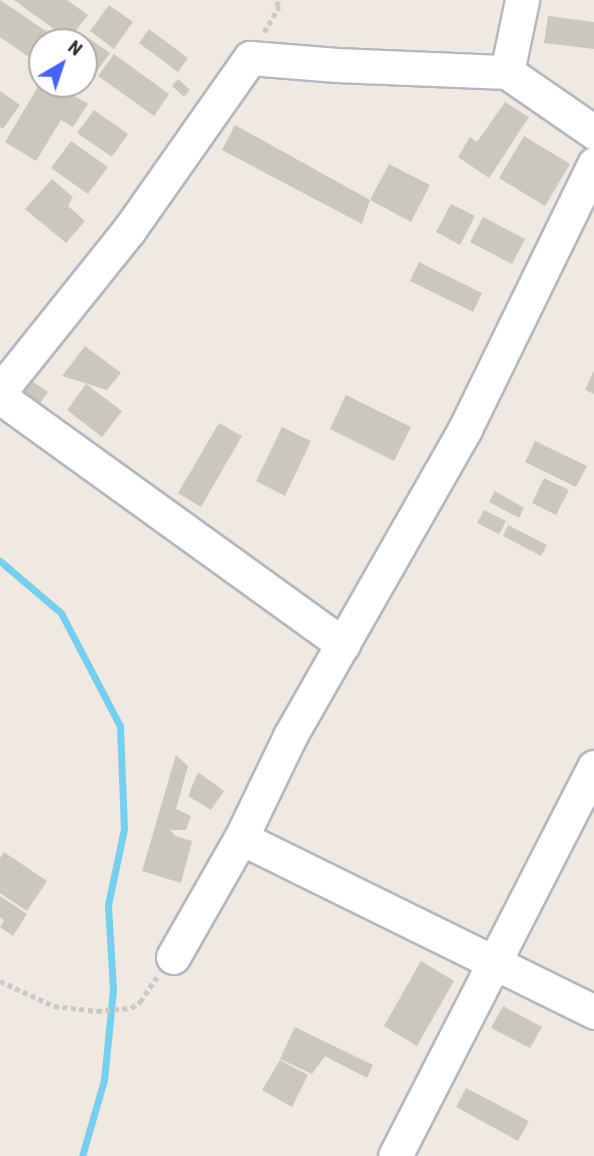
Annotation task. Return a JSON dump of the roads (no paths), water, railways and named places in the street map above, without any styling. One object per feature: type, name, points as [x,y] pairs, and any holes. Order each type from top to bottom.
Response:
[{"type":"street","points":[[507,72],[522,0]]},
{"type":"street","points":[[0,391],[129,230],[250,58],[337,65],[507,72],[594,132]]},
{"type":"street","points":[[173,957],[241,838],[290,736],[466,429],[594,164]]},
{"type":"street","points":[[0,397],[276,599],[343,644]]},
{"type":"street","points":[[395,1156],[495,965],[594,766]]},
{"type":"street","points":[[241,838],[594,1013]]},
{"type":"waterway","points":[[0,561],[61,613],[120,726],[124,829],[108,905],[113,990],[104,1080],[82,1156]]}]
